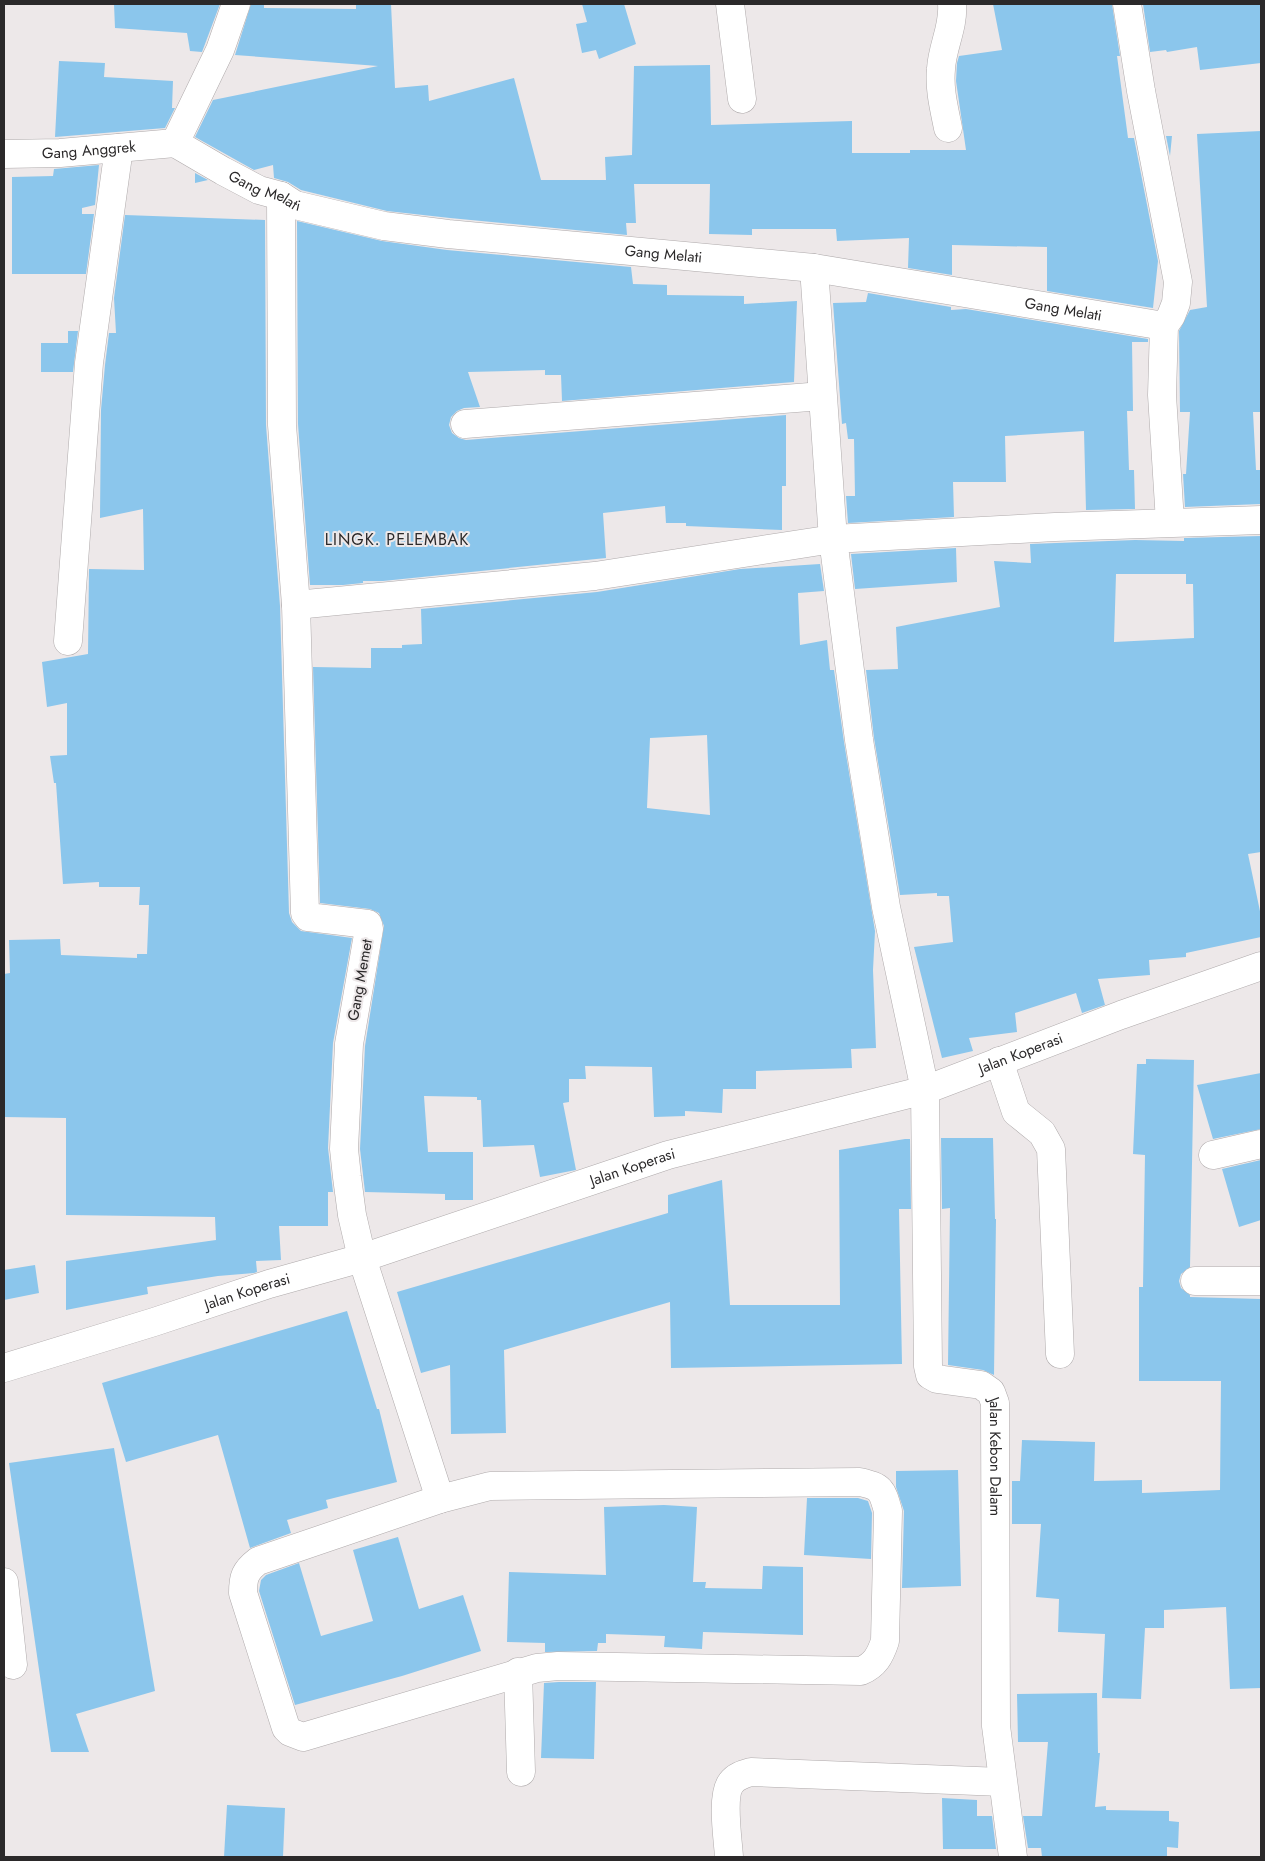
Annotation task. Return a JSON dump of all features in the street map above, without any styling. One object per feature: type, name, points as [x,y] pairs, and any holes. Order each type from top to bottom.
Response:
[{"type":"street","points":[[175,143],[220,50],[236,4]]},
{"type":"street","points":[[730,4],[742,99]]},
{"type":"street","points":[[948,128],[940,88],[941,68],[951,23],[952,4]]},
{"type":"street","points":[[1127,4],[1141,91],[1178,282],[1176,303],[1172,316],[1164,326],[1162,395],[1170,522]]},
{"type":"street","name":"Gang Anggrek","points":[[4,154],[60,153],[175,143]]},
{"type":"street","name":"Gang Melati","points":[[175,143],[222,171],[259,190],[281,196],[295,205],[384,226],[448,234],[814,268],[1164,326]]},
{"type":"street","points":[[68,641],[89,363],[119,148]]},
{"type":"street","points":[[281,196],[282,425],[296,606],[595,576],[834,539],[1170,522],[1205,523],[1261,520]]},
{"type":"street","points":[[814,268],[834,539],[859,740],[884,897],[925,1090]]},
{"type":"street","points":[[465,424],[822,396]]},
{"type":"street","name":"Gang Memet","points":[[296,606],[305,913],[308,917],[368,924],[369,929],[349,1044],[344,1148],[352,1215],[362,1258]]},
{"type":"street","name":"Jalan Koperasi","points":[[4,1368],[270,1284],[362,1258],[668,1156],[925,1090],[1121,1015],[1261,966]]},
{"type":"street","points":[[999,1061],[1016,1112],[1042,1133],[1051,1149],[1060,1354]]},
{"type":"street","name":"Jalan Kebon Dalam","points":[[925,1090],[928,1366],[930,1375],[938,1379],[981,1385],[991,1392],[995,1404],[996,1726],[1002,1782]]},
{"type":"street","points":[[1212,1156],[1261,1144]]},
{"type":"street","points":[[362,1258],[440,1499]]},
{"type":"street","points":[[1196,1281],[1261,1281]]},
{"type":"street","points":[[860,1482],[876,1485],[884,1495],[888,1511],[885,1641],[880,1655],[869,1668],[853,1672],[558,1666],[537,1668],[518,1672],[317,1733],[302,1737],[296,1736],[286,1728],[243,1593],[243,1580],[249,1568],[258,1562],[440,1499],[490,1486],[860,1482]]},
{"type":"street","points":[[4,1582],[13,1665]]},
{"type":"street","points":[[518,1672],[521,1772]]},
{"type":"street","points":[[729,1857],[726,1799],[730,1783],[740,1775],[751,1772],[1002,1782],[1013,1857]]},
{"type":"building","points":[[114,4],[220,4],[202,52],[190,51],[187,33],[115,28]]},
{"type":"building","points":[[251,4],[264,4],[264,8],[356,9],[356,4],[391,4],[395,88],[428,85],[429,101],[514,78],[541,180],[606,180],[605,157],[632,155],[634,66],[710,65],[711,125],[852,121],[852,153],[910,153],[910,150],[966,150],[956,81],[957,63],[959,56],[1002,50],[993,4],[1112,4],[1120,56],[1117,56],[1128,138],[1134,138],[1158,261],[1153,308],[1047,291],[1047,247],[952,245],[952,275],[908,268],[909,238],[837,241],[836,229],[752,229],[752,235],[709,234],[710,184],[634,184],[636,223],[626,223],[627,235],[387,211],[301,190],[288,182],[274,178],[273,165],[254,170],[195,137],[213,100],[378,66],[235,55]]},
{"type":"building","points":[[582,4],[624,4],[636,44],[599,59],[596,50],[582,53],[576,24],[587,22]]},
{"type":"building","points":[[1143,4],[1261,4],[1261,63],[1200,70],[1197,47],[1167,52],[1166,50],[1150,52]]},
{"type":"building","points":[[59,61],[105,63],[104,77],[173,81],[172,108],[175,108],[165,128],[55,137]]},
{"type":"building","points":[[1261,131],[1261,412],[1253,412],[1256,470],[1261,470],[1261,504],[1185,507],[1183,474],[1186,474],[1190,412],[1180,412],[1179,331],[1190,310],[1207,307],[1197,134]]},
{"type":"building","points":[[1166,136],[1172,136],[1170,156]]},
{"type":"building","points":[[99,165],[95,205],[82,208],[82,214],[94,214],[86,274],[12,274],[12,177],[53,176],[54,169]]},
{"type":"building","points":[[195,173],[208,180],[195,183]]},
{"type":"building","points":[[125,215],[265,220],[266,425],[280,606],[289,913],[292,922],[301,931],[352,938],[333,1043],[328,1148],[333,1192],[328,1192],[328,1226],[279,1226],[281,1260],[256,1261],[257,1272],[254,1273],[218,1276],[147,1287],[148,1294],[66,1310],[66,1261],[216,1240],[215,1217],[66,1215],[66,1118],[4,1117],[4,974],[10,973],[9,940],[60,939],[61,955],[137,958],[137,954],[147,954],[149,905],[139,905],[140,887],[99,887],[99,882],[63,884],[56,783],[54,783],[50,756],[67,755],[67,703],[47,707],[42,662],[88,654],[89,569],[144,570],[143,509],[100,518],[101,410],[109,333],[116,333],[114,298]]},
{"type":"building","points":[[297,221],[382,241],[447,250],[631,267],[633,284],[667,285],[667,295],[744,296],[744,304],[797,301],[794,382],[562,401],[561,375],[545,375],[545,370],[468,372],[480,407],[464,408],[457,411],[451,417],[449,425],[452,433],[466,440],[786,415],[786,486],[782,486],[782,530],[686,526],[686,523],[666,523],[665,506],[603,513],[606,558],[383,581],[363,581],[363,583],[343,585],[310,585],[298,424]]},
{"type":"building","points":[[868,293],[951,307],[951,310],[966,309],[1148,339],[1148,342],[1132,342],[1133,411],[1127,411],[1129,470],[1134,470],[1135,509],[1086,510],[1084,431],[1005,436],[1006,482],[953,482],[954,517],[848,523],[846,496],[855,496],[854,439],[848,439],[846,423],[842,424],[833,303],[866,302]]},
{"type":"building","points":[[68,331],[78,331],[73,372],[41,372],[41,343],[68,343]]},
{"type":"building","points":[[1261,536],[1261,852],[1248,854],[1261,916],[1261,937],[1186,953],[1186,957],[1149,960],[1150,975],[1098,979],[1105,1005],[1082,1013],[1076,993],[1015,1013],[1017,1032],[969,1038],[973,1051],[942,1058],[914,947],[953,942],[949,896],[937,896],[937,893],[900,895],[874,738],[866,670],[898,669],[896,627],[1000,607],[994,561],[1031,563],[1030,544],[1135,540],[1184,541],[1184,538]],"holes":[[[1116,574],[1186,574],[1186,584],[1193,584],[1194,638],[1114,642]]]},
{"type":"building","points":[[956,548],[957,582],[855,589],[851,554]]},
{"type":"building","points":[[820,564],[824,591],[798,593],[800,645],[827,640],[830,670],[834,670],[875,931],[873,970],[876,1048],[851,1049],[852,1068],[756,1071],[756,1089],[723,1089],[722,1113],[685,1111],[685,1116],[654,1117],[652,1067],[585,1066],[586,1079],[569,1079],[569,1102],[563,1103],[576,1170],[540,1177],[534,1145],[483,1147],[481,1100],[477,1100],[477,1097],[424,1096],[428,1152],[473,1152],[473,1200],[445,1200],[445,1194],[365,1192],[360,1149],[365,1046],[384,926],[379,913],[370,909],[320,903],[313,667],[371,668],[371,648],[402,648],[402,645],[422,644],[421,609],[597,592],[740,569]],"holes":[[[707,735],[710,815],[647,808],[650,738]]]},
{"type":"building","points":[[1146,1059],[1194,1060],[1190,1267],[1181,1274],[1179,1281],[1181,1288],[1190,1297],[1261,1299],[1261,1688],[1230,1689],[1226,1607],[1164,1610],[1164,1628],[1145,1628],[1141,1699],[1102,1698],[1105,1634],[1058,1632],[1059,1599],[1036,1597],[1041,1524],[1012,1524],[1012,1481],[1020,1481],[1022,1440],[1095,1442],[1094,1481],[1142,1480],[1142,1493],[1220,1490],[1221,1381],[1139,1381],[1139,1287],[1143,1287],[1145,1155],[1133,1154],[1137,1064],[1146,1064]]},
{"type":"building","points":[[1261,1073],[1261,1129],[1213,1139],[1197,1085]]},
{"type":"building","points":[[941,1138],[993,1138],[996,1219],[994,1375],[983,1370],[948,1365],[950,1208],[942,1209]]},
{"type":"building","points":[[910,1139],[911,1209],[899,1209],[902,1364],[671,1368],[670,1302],[504,1350],[506,1433],[451,1434],[450,1365],[421,1373],[397,1292],[668,1213],[668,1195],[722,1180],[730,1305],[840,1305],[839,1150]]},
{"type":"building","points":[[1261,1160],[1261,1220],[1239,1227],[1222,1169]]},
{"type":"building","points":[[35,1265],[39,1293],[4,1300],[4,1270]]},
{"type":"building","points":[[347,1311],[377,1409],[379,1409],[397,1482],[326,1500],[328,1508],[287,1520],[291,1533],[250,1548],[218,1435],[126,1462],[102,1383]]},
{"type":"building","points":[[114,1448],[155,1691],[76,1714],[89,1752],[51,1752],[9,1463]]},
{"type":"building","points":[[958,1470],[961,1586],[902,1588],[904,1511],[896,1487],[896,1471]]},
{"type":"building","points":[[807,1498],[858,1498],[868,1501],[872,1513],[871,1559],[804,1555]]},
{"type":"building","points":[[664,1505],[697,1507],[693,1582],[706,1582],[705,1588],[762,1589],[763,1566],[803,1567],[803,1635],[703,1632],[702,1649],[664,1647],[665,1636],[606,1634],[606,1643],[598,1643],[597,1651],[545,1652],[545,1643],[507,1642],[509,1572],[606,1575],[604,1507]]},
{"type":"building","points":[[398,1537],[419,1609],[463,1595],[481,1651],[402,1676],[295,1705],[259,1591],[261,1580],[266,1575],[299,1563],[321,1636],[373,1621],[353,1550]]},
{"type":"building","points":[[596,1682],[594,1759],[541,1758],[544,1683]]},
{"type":"building","points":[[1097,1693],[1098,1753],[1100,1753],[1095,1807],[1106,1806],[1106,1810],[1169,1811],[1169,1821],[1179,1822],[1178,1848],[1167,1847],[1167,1857],[1042,1857],[1041,1848],[1028,1848],[1023,1816],[1042,1816],[1048,1742],[1018,1742],[1017,1694]]},
{"type":"building","points":[[942,1798],[977,1800],[977,1816],[992,1816],[996,1849],[943,1849]]},
{"type":"building","points":[[227,1805],[285,1808],[283,1857],[224,1857]]},
{"type":"district","name":"LINGK. PELEMBAK","points":[[397,539]]}]
